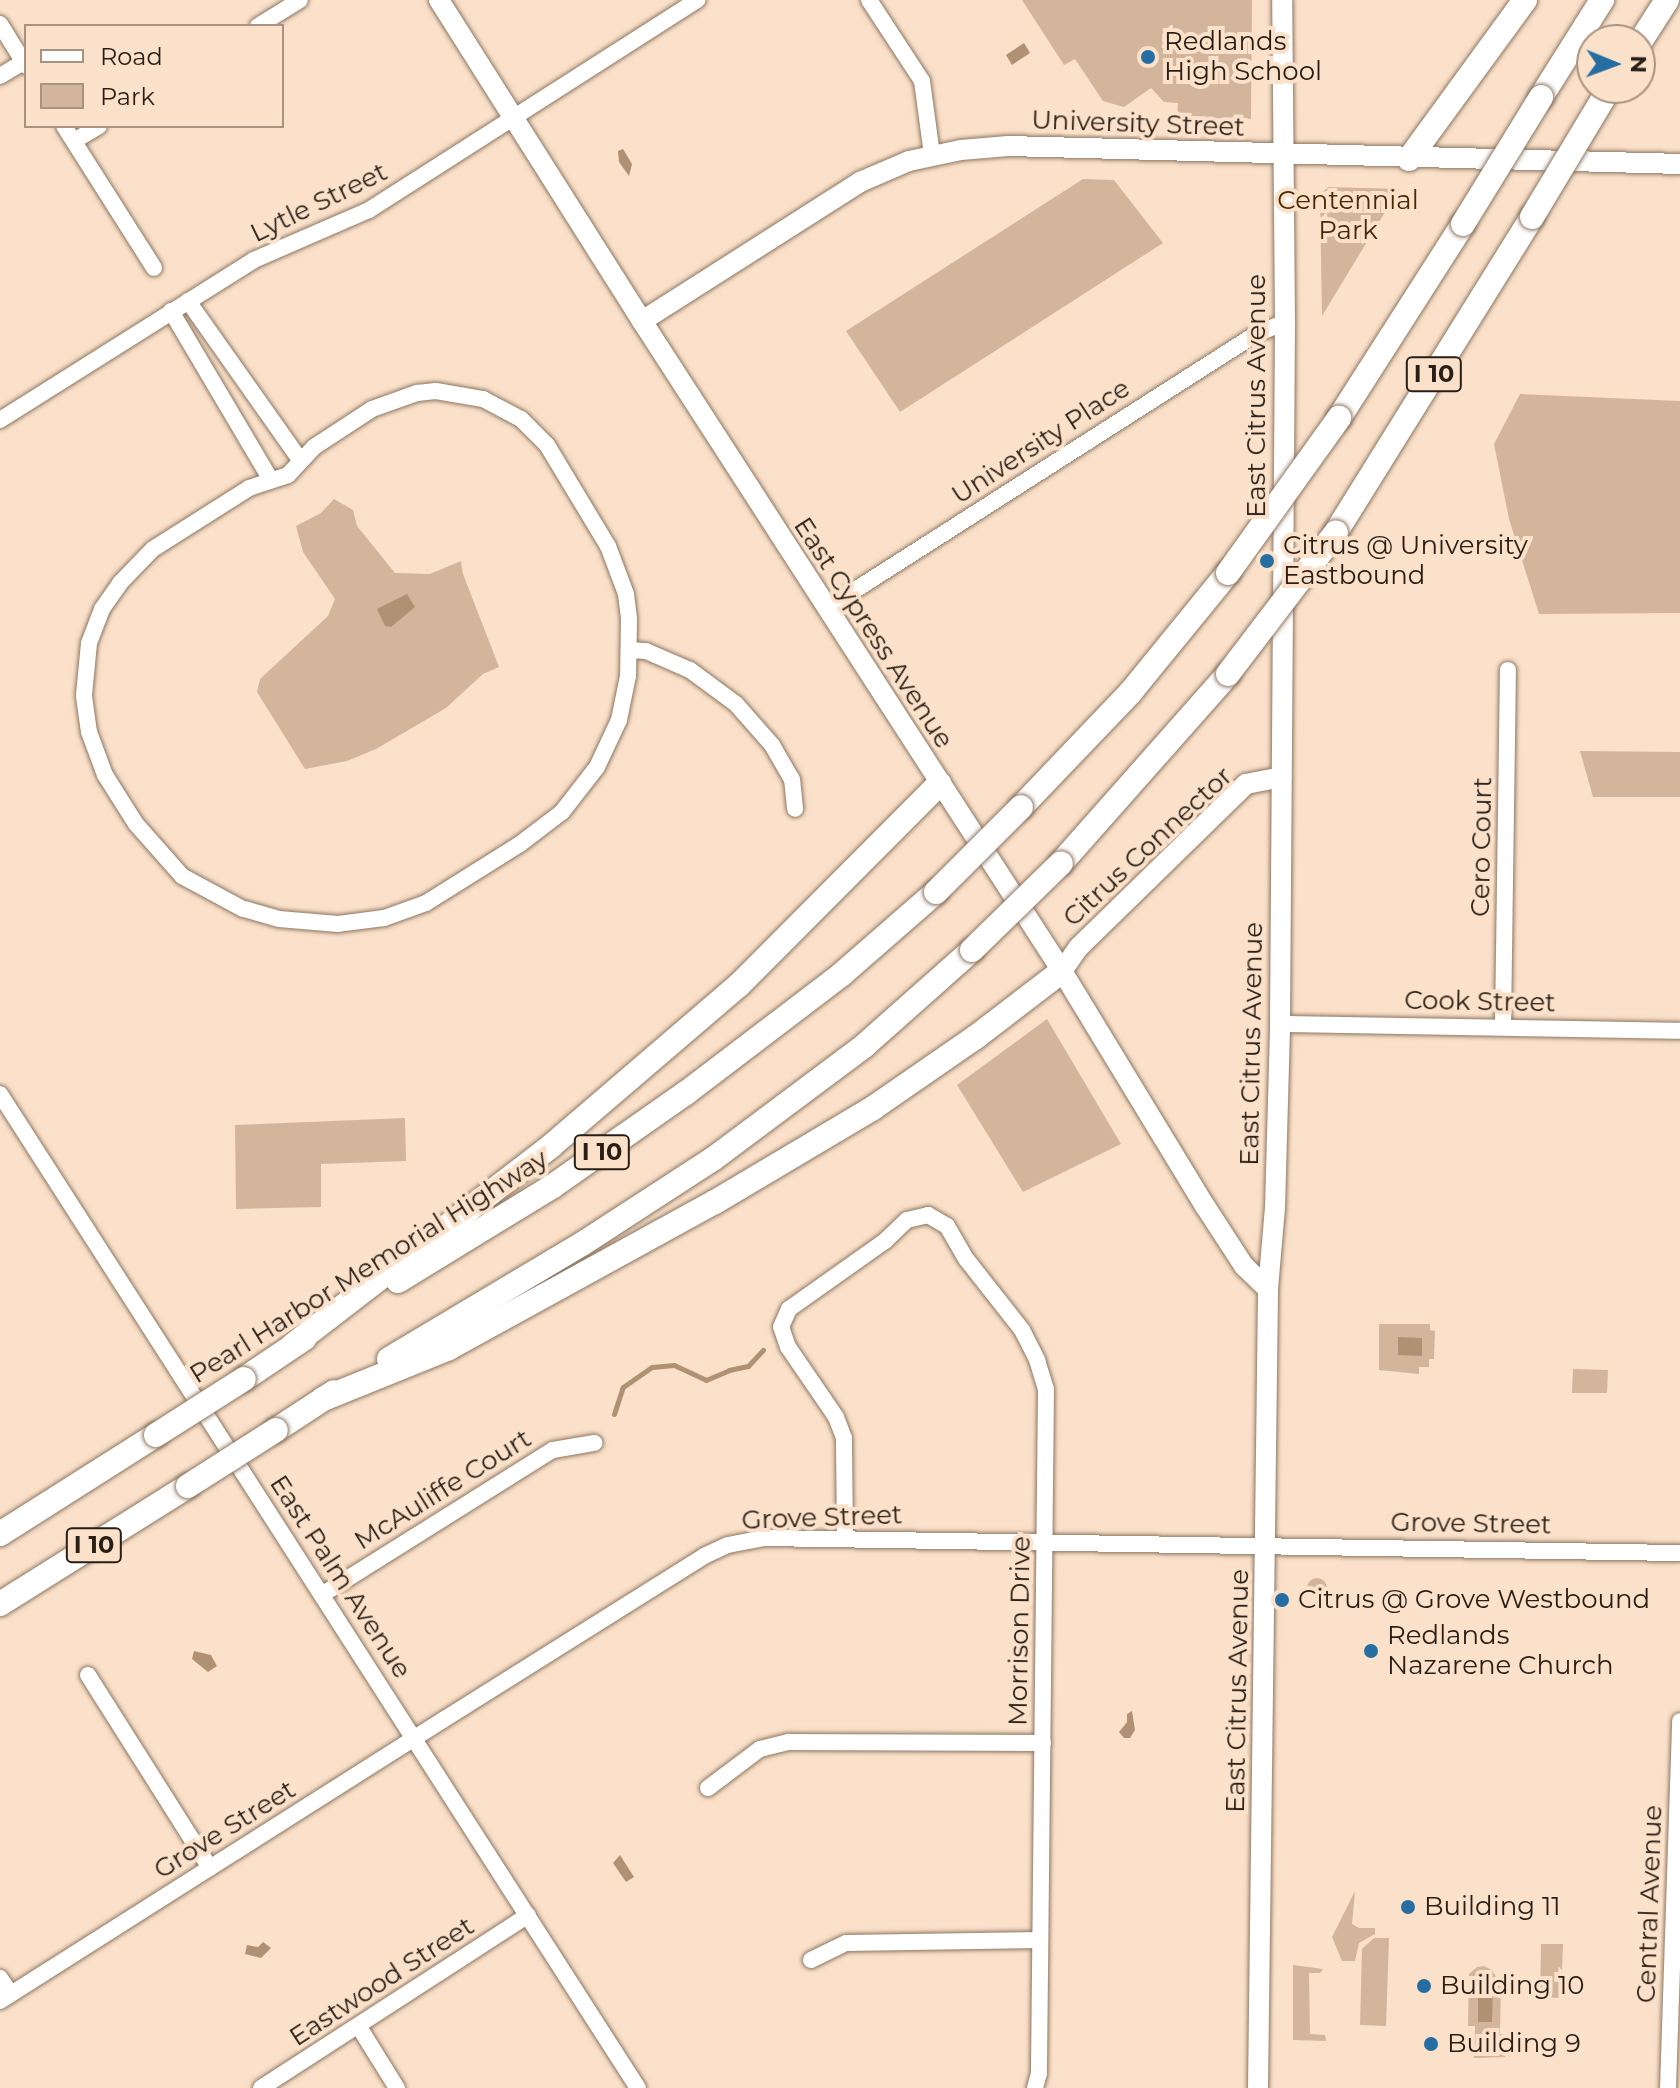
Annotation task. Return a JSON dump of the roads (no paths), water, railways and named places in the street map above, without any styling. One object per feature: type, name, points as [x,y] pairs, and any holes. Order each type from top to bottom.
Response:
[{"type":"highway","points":[[1409,159],[1525,0]]},
{"type":"highway","name":"Pearl Harbor Memorial Highway","points":[[0,1534],[293,1345],[553,1186],[686,1093],[842,974],[936,892],[1130,693],[1228,573],[1339,418],[1602,0]]},
{"type":"highway","points":[[1652,24],[1667,0]]},
{"type":"highway","name":"I 10","points":[[0,1604],[323,1399],[582,1244],[713,1159],[864,1046],[972,950],[1061,863],[1228,674],[1336,532],[1600,104]]},
{"type":"highway","points":[[293,1345],[551,1146],[739,985],[939,784]]},
{"type":"highway","points":[[323,1399],[449,1348],[715,1202],[873,1108],[976,1037],[1062,971]]},
{"type":"main road","name":"East Cypress Avenue","points":[[439,0],[939,784],[1062,971],[1212,1217],[1244,1266],[1268,1289]]},
{"type":"main road","name":"East Citrus Avenue","points":[[1258,2088],[1268,1289],[1275,1208],[1280,1024],[1285,322],[1282,0]]},
{"type":"main road","name":"University Street","points":[[642,321],[860,182],[932,155],[1008,146],[1680,164]]},
{"type":"main road","name":"Citrus Connector","points":[[1062,971],[1079,947],[1246,784],[1281,777]]},
{"type":"street","points":[[261,24],[300,0]]},
{"type":"street","name":"Lytle Street","points":[[0,420],[254,260],[369,210],[698,0]]},
{"type":"street","points":[[869,0],[922,81],[932,155]]},
{"type":"street","points":[[0,24],[24,62]]},
{"type":"street","points":[[0,76],[24,64]]},
{"type":"street","points":[[65,128],[154,268]]},
{"type":"street","points":[[74,141],[96,128]]},
{"type":"street","points":[[188,301],[301,461]]},
{"type":"street","points":[[171,311],[271,480]]},
{"type":"street","name":"University Place","points":[[827,608],[1256,334],[1285,322]]},
{"type":"street","points":[[417,393],[463,394],[502,406],[521,419],[547,445],[608,546],[626,594],[630,650],[619,720],[597,767],[562,812],[520,844],[426,903],[371,921],[314,924],[279,919],[226,901],[182,876],[158,851],[119,799],[105,775],[89,732],[84,682],[89,643],[102,609],[120,583],[153,549],[249,488],[271,480],[288,475],[314,447],[372,409],[417,393]]},
{"type":"street","points":[[630,650],[646,651],[690,670],[756,723],[792,779],[795,809]]},
{"type":"street","name":"Cero Court","points":[[1503,1025],[1508,670]]},
{"type":"street","name":"Cook Street","points":[[1280,1024],[1503,1025],[1680,1031]]},
{"type":"street","name":"East Palm Avenue","points":[[0,1094],[638,2088]]},
{"type":"street","name":"Morrison Drive","points":[[845,1539],[844,1438],[836,1417],[788,1347],[781,1327],[789,1309],[885,1241],[907,1220],[928,1215],[947,1226],[967,1260],[1022,1330],[1037,1360],[1046,1389],[1039,2073],[1035,2088]]},
{"type":"street","name":"McAuliffe Court","points":[[323,1594],[553,1450],[594,1443]]},
{"type":"street","name":"Grove Street","points":[[5,1998],[414,1737],[716,1551],[763,1538],[1680,1553]]},
{"type":"street","points":[[88,1675],[210,1868]]},
{"type":"street","name":"Central Avenue","points":[[1668,2088],[1676,1929],[1680,1721]]},
{"type":"street","points":[[708,1788],[760,1749],[789,1742],[1043,1743]]},
{"type":"street","name":"Eastwood Street","points":[[261,2088],[528,1915]]},
{"type":"street","points":[[811,1960],[846,1943],[1040,1940]]},
{"type":"street","points":[[0,1978],[5,1998]]},
{"type":"street","points":[[359,2027],[397,2088]]},
{"type":"waterway","points":[[614,1414],[623,1387],[652,1367],[674,1365],[706,1380],[748,1366],[763,1350]]},
{"type":"place","name":"Redlands High School","points":[[1148,57]]},
{"type":"place","name":"Citrus @ University Eastbound","points":[[1267,561]]},
{"type":"place","name":"Citrus @ Grove Westbound","points":[[1282,1600]]},
{"type":"place","name":"Redlands Nazarene Church","points":[[1371,1651]]},
{"type":"place","name":"Building 11","points":[[1408,1907]]},
{"type":"place","name":"Building 10","points":[[1424,1986]]},
{"type":"place","name":"Building 9","points":[[1431,2044]]},
{"type":"park label","name":"Centennial Park","points":[[1348,216]]}]
